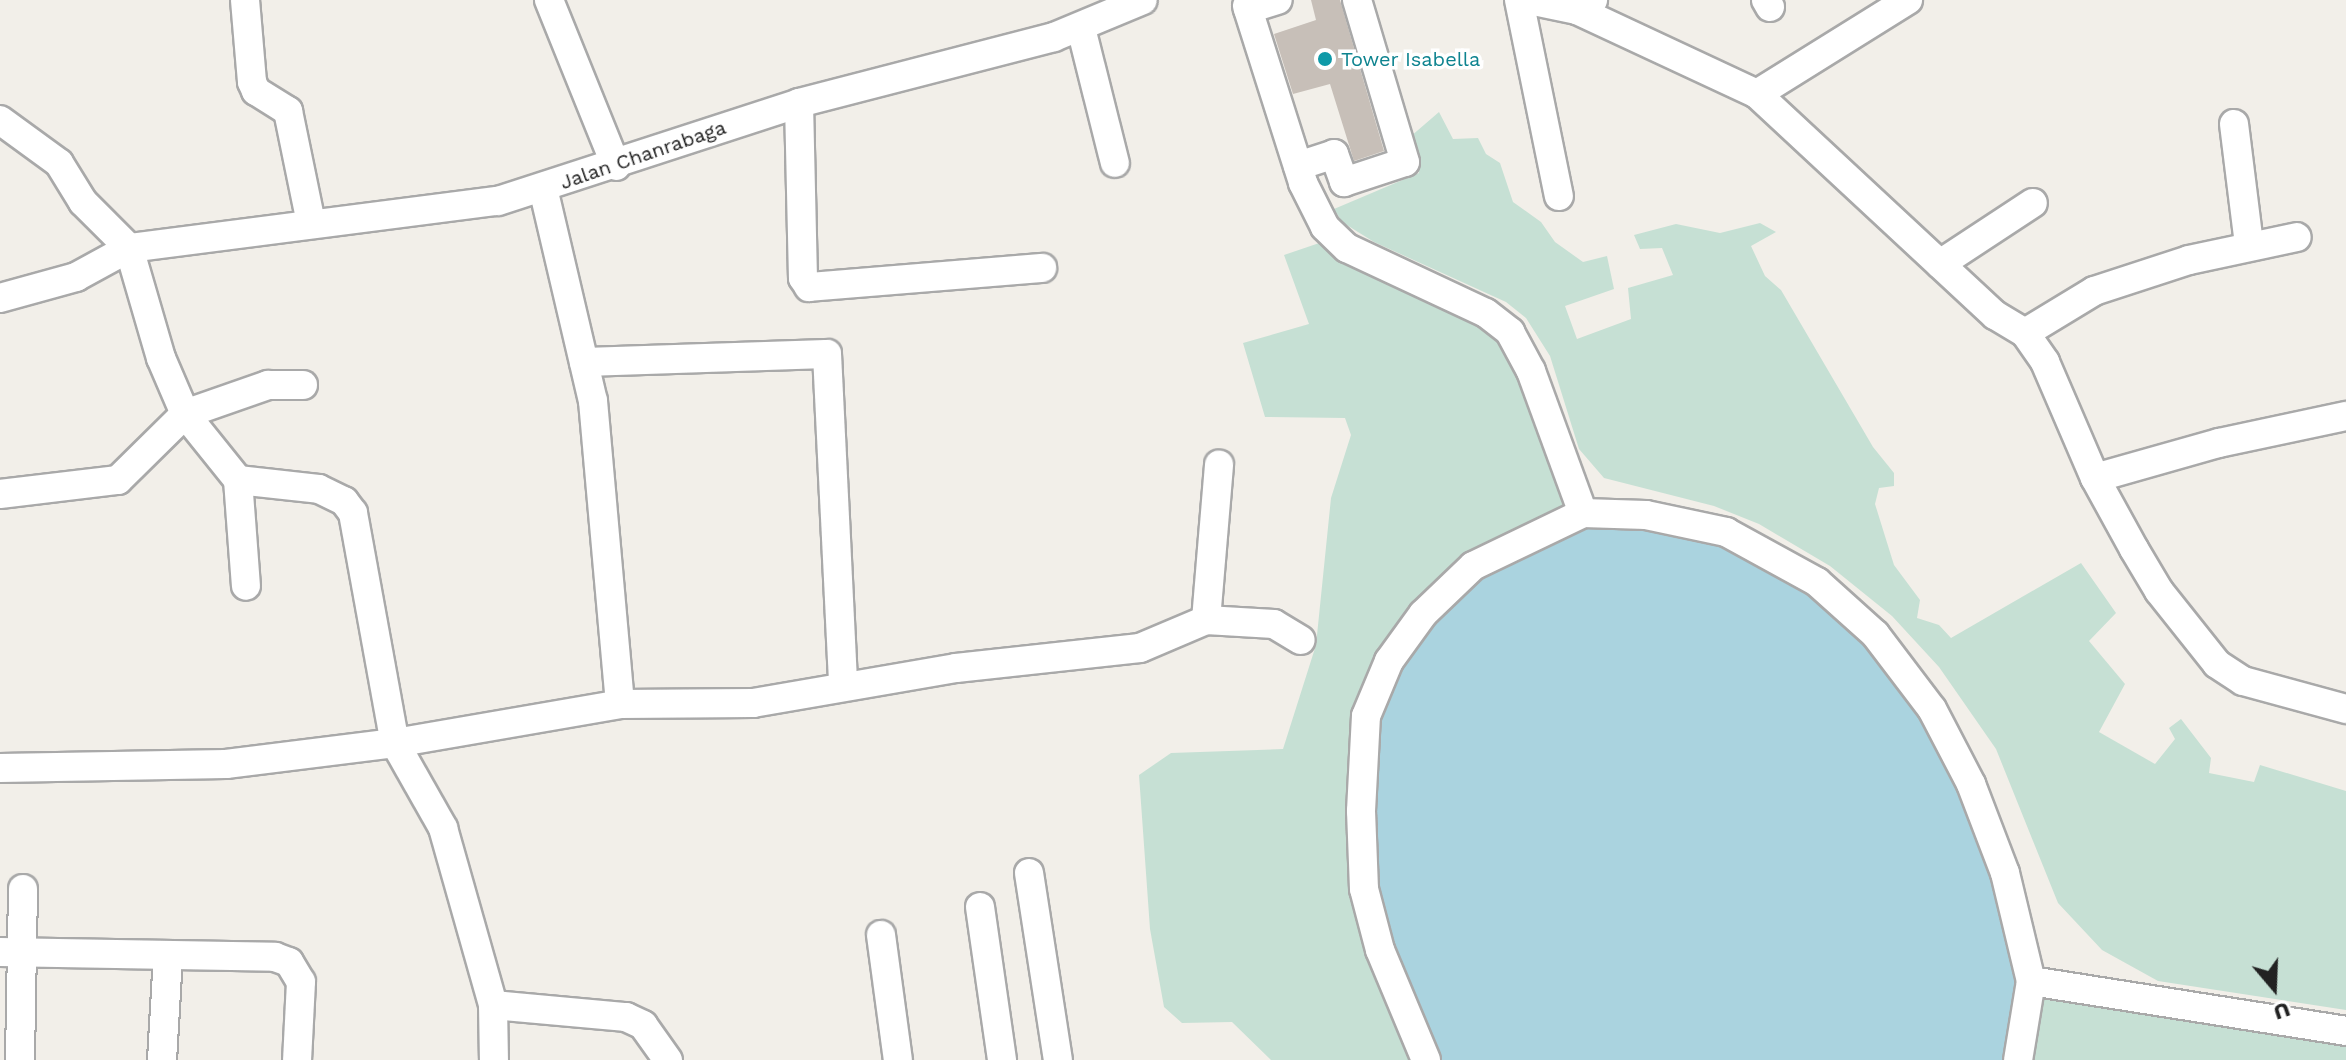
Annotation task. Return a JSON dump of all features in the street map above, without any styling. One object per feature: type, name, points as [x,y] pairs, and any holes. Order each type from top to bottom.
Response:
[{"type":"street","points":[[245,0],[252,82],[256,91],[288,111],[311,223]]},
{"type":"street","points":[[549,0],[616,166]]},
{"type":"street","name":"Jalan Chanrabaga","points":[[129,248],[311,223],[395,218],[543,188],[799,103],[1081,28],[1143,0]]},
{"type":"street","points":[[1278,0],[1244,4],[1314,206],[1334,238],[1347,248],[1486,313],[1510,332],[1531,371],[1583,513]]},
{"type":"street","points":[[1298,166],[1334,154],[1344,182],[1405,162],[1357,0]]},
{"type":"street","points":[[1519,0],[1559,196]]},
{"type":"street","points":[[1529,0],[1585,5],[1757,94],[1995,315],[2025,333],[2045,362],[2095,478],[2159,591],[2217,664],[2243,681],[2346,709]]},
{"type":"street","points":[[1757,94],[1908,0]]},
{"type":"street","points":[[1081,28],[1115,163]]},
{"type":"street","points":[[799,103],[803,278],[809,287],[1042,268]]},
{"type":"street","points":[[0,120],[59,163],[83,202],[129,248],[161,358],[185,414],[238,480],[246,586]]},
{"type":"street","points":[[2234,124],[2249,245]]},
{"type":"street","points":[[543,188],[593,401],[620,704]]},
{"type":"street","points":[[1940,264],[2033,203]]},
{"type":"street","points":[[2025,333],[2094,291],[2249,245],[2297,237]]},
{"type":"street","points":[[0,298],[76,277],[129,248]]},
{"type":"street","points":[[584,362],[827,354],[843,685]]},
{"type":"street","points":[[0,494],[118,480],[185,414],[268,385],[303,385]]},
{"type":"street","points":[[2095,478],[2219,443],[2346,416]]},
{"type":"street","points":[[1206,620],[1219,465]]},
{"type":"street","points":[[238,480],[319,489],[344,501],[353,513],[395,743],[443,828],[493,1005],[494,1060]]},
{"type":"street","points":[[1426,1060],[1380,950],[1364,889],[1361,811],[1366,716],[1389,661],[1423,614],[1473,566],[1583,513],[1646,515],[1726,532],[1817,582],[1875,634],[1932,709],[1971,784],[2005,873],[2031,981],[2018,1060]]},
{"type":"street","points":[[0,768],[226,764],[395,743],[620,704],[753,703],[843,685],[1149,646],[1206,620],[1274,624],[1301,640]]},
{"type":"street","points":[[1029,873],[1058,1060]]},
{"type":"street","points":[[20,1060],[11,952],[23,889]]},
{"type":"street","points":[[980,907],[1002,1060]]},
{"type":"street","points":[[881,935],[898,1060]]},
{"type":"street","points":[[11,952],[168,957],[265,955],[289,962],[301,982],[297,1060]]},
{"type":"street","points":[[162,1060],[168,957]]},
{"type":"street","points":[[2031,981],[2346,1031]]},
{"type":"street","points":[[493,1005],[626,1017],[643,1025],[668,1060]]},
{"type":"green space","points":[[1439,112],[1453,139],[1478,138],[1486,154],[1500,163],[1513,202],[1541,222],[1555,242],[1583,262],[1607,256],[1614,289],[1565,306],[1577,339],[1631,319],[1628,288],[1673,275],[1662,248],[1640,249],[1634,235],[1676,224],[1720,233],[1760,223],[1776,232],[1751,246],[1765,276],[1781,290],[1873,447],[1894,473],[1894,486],[1879,488],[1875,504],[1894,565],[1920,600],[1917,618],[1939,625],[1951,638],[2081,563],[2116,613],[2089,641],[2125,684],[2099,732],[2155,764],[2175,739],[2169,728],[2181,719],[2211,758],[2209,773],[2254,782],[2260,765],[2346,791],[2346,1010],[2158,981],[2102,950],[2058,903],[1996,749],[1939,667],[1892,616],[1830,566],[1759,524],[1714,506],[1604,478],[1579,449],[1550,356],[1526,318],[1506,302],[1374,242],[1342,222],[1334,209],[1419,173],[1410,137]]},
{"type":"green space","points":[[1334,238],[1510,332],[1583,513],[1426,1060],[1271,1060],[1232,1022],[1182,1023],[1164,1007],[1150,929],[1139,775],[1171,753],[1283,749],[1316,645],[1331,498],[1351,435],[1345,418],[1265,417],[1243,343],[1309,324],[1284,255]]},
{"type":"green space","points":[[2031,981],[2346,1031],[2346,1060],[2018,1060]]},
{"type":"water","points":[[1646,515],[1783,562],[1932,709],[2031,981],[2018,1060],[1426,1060],[1380,950],[1361,811],[1389,661],[1423,614],[1527,537]]},
{"type":"building","name":"Tower Isabella","points":[[1311,0],[1340,0],[1384,151],[1354,161],[1330,84],[1293,94],[1274,34],[1316,20]]},
{"type":"place","name":"Tower Isabella","points":[[1325,59]]}]
